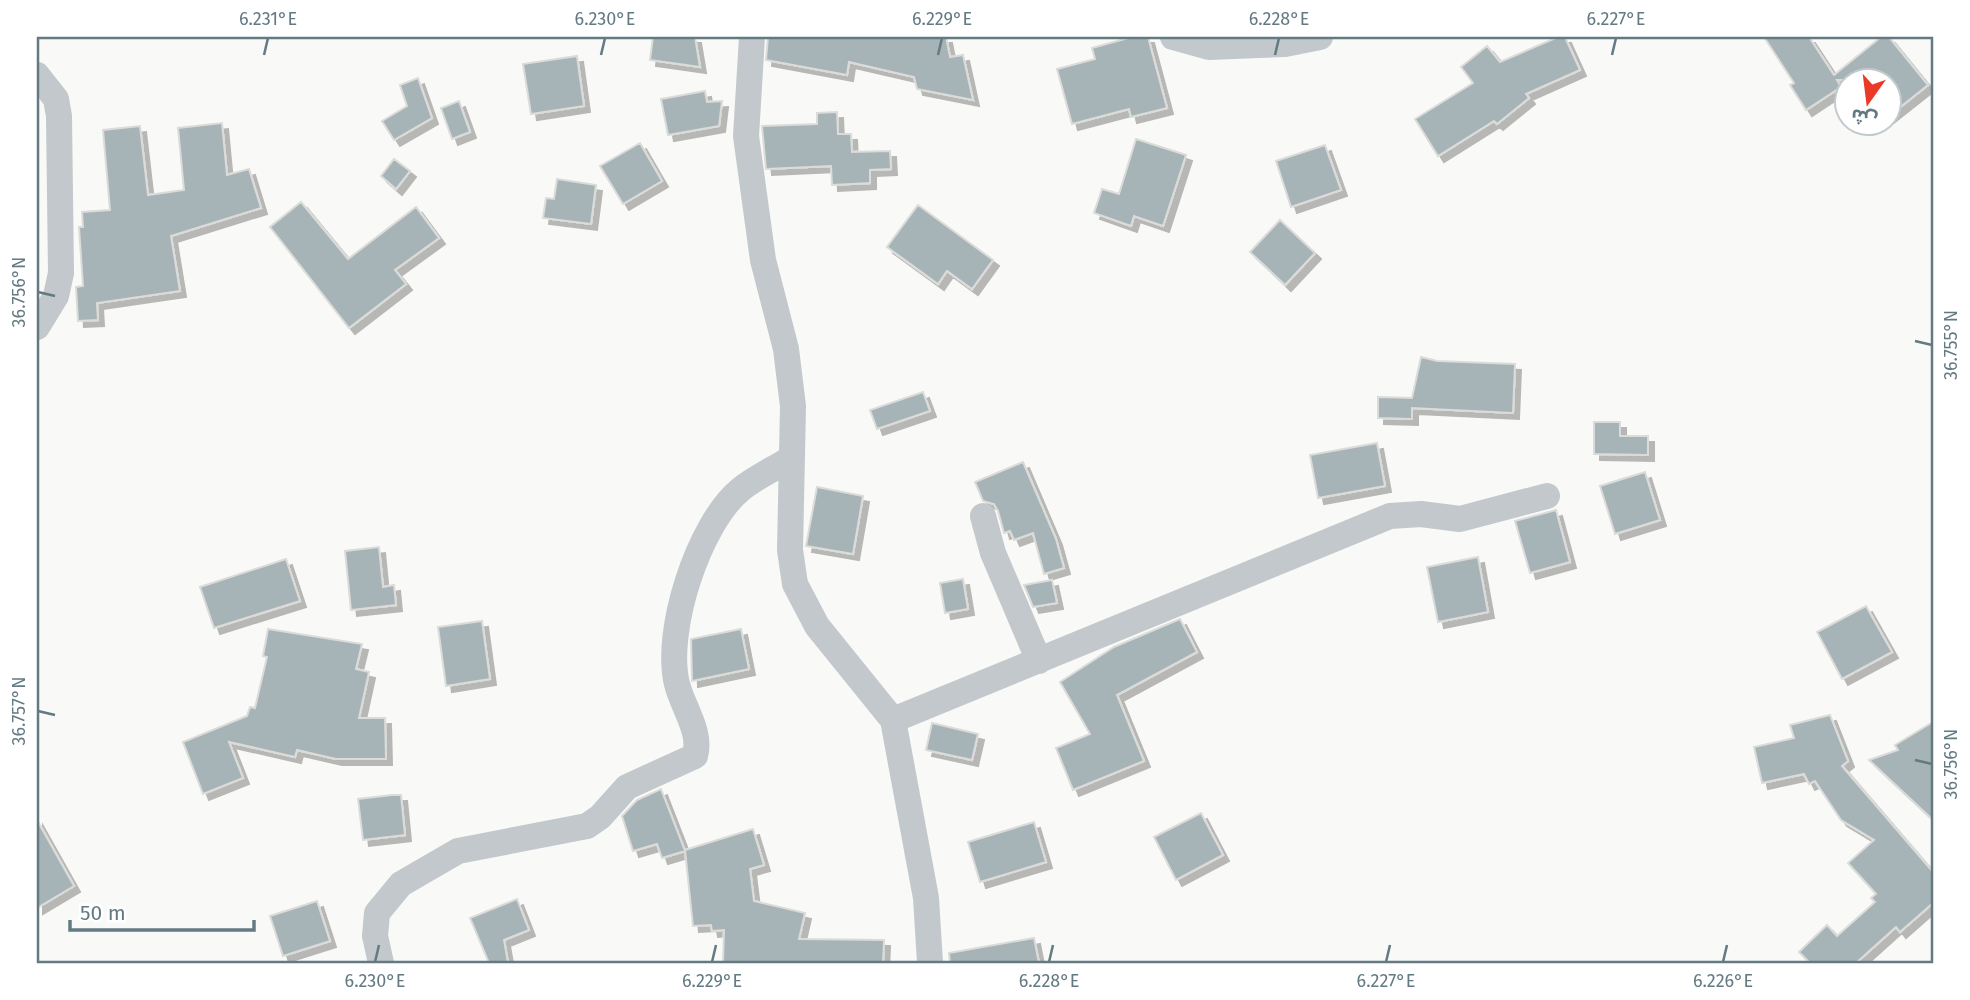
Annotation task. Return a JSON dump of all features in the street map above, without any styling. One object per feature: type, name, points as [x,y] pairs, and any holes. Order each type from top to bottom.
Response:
[{"type":"street","points":[[752,37],[746,136],[763,260],[786,349],[793,406],[790,550],[794,584],[817,626],[893,720],[926,898],[930,963]]},
{"type":"street","points":[[1173,37],[1209,47],[1285,44],[1320,37]]},
{"type":"street","points":[[37,75],[56,99],[60,116],[61,273],[56,296],[37,327]]},
{"type":"street","points":[[381,963],[375,936],[377,913],[401,884],[458,851],[587,826],[600,817],[627,787],[695,756],[697,739],[676,683],[675,624],[699,553],[719,515],[739,490],[790,459]]},
{"type":"street","points":[[893,720],[1390,516],[1421,513],[1460,519],[1547,496]]},
{"type":"street","points":[[983,516],[993,554],[1038,661]]},
{"type":"building","points":[[653,37],[695,37],[700,67],[650,60]]},
{"type":"building","points":[[768,37],[946,37],[950,57],[963,55],[973,100],[917,89],[914,77],[849,62],[847,75],[766,60]]},
{"type":"building","points":[[1132,37],[1148,37],[1167,108],[1131,117],[1129,109],[1072,124],[1057,69],[1095,59],[1092,48]]},
{"type":"building","points":[[1558,37],[1565,37],[1580,70],[1526,94],[1529,98],[1497,124],[1494,121],[1438,156],[1415,119],[1473,83],[1461,67],[1487,46],[1500,62]]},
{"type":"building","points":[[1764,37],[1809,37],[1834,75],[1834,92],[1806,110],[1790,85],[1794,83]]},
{"type":"building","points":[[1881,37],[1889,37],[1928,85],[1904,104],[1904,66],[1845,66]]},
{"type":"building","points":[[577,56],[584,106],[531,114],[523,64]]},
{"type":"building","points":[[418,78],[432,118],[394,140],[382,121],[407,106],[400,85]]},
{"type":"building","points":[[705,91],[707,102],[722,101],[719,126],[668,135],[661,99]]},
{"type":"building","points":[[459,101],[470,132],[452,139],[441,108]]},
{"type":"building","points":[[837,112],[838,134],[851,134],[852,152],[890,151],[891,169],[870,170],[870,183],[832,185],[831,166],[766,169],[762,126],[817,124],[817,113]]},
{"type":"building","points":[[222,123],[227,175],[249,169],[261,208],[171,236],[180,291],[97,303],[98,320],[78,321],[76,287],[83,286],[79,227],[83,227],[82,212],[110,210],[103,130],[140,126],[148,195],[184,190],[178,128]]},
{"type":"building","points":[[1136,139],[1186,155],[1163,226],[1134,216],[1131,226],[1094,213],[1102,189],[1119,194]]},
{"type":"building","points":[[640,143],[662,181],[623,204],[600,166]]},
{"type":"building","points":[[1325,145],[1341,190],[1291,207],[1276,161]]},
{"type":"building","points":[[394,159],[410,171],[396,189],[381,176]]},
{"type":"building","points":[[557,179],[596,185],[591,224],[543,218],[546,198],[554,199]]},
{"type":"building","points":[[301,202],[348,259],[416,207],[439,238],[395,270],[406,284],[349,328],[270,227]]},
{"type":"building","points":[[918,205],[993,260],[972,289],[947,271],[938,284],[887,247]]},
{"type":"building","points":[[1280,220],[1315,253],[1285,285],[1250,252]]},
{"type":"building","points":[[1421,357],[1437,361],[1515,364],[1513,413],[1412,408],[1412,419],[1378,418],[1378,397],[1412,398]]},
{"type":"building","points":[[923,392],[930,411],[877,429],[870,410]]},
{"type":"building","points":[[1594,422],[1620,422],[1620,436],[1648,436],[1648,455],[1594,454]]},
{"type":"building","points":[[1377,443],[1385,486],[1318,498],[1310,455]]},
{"type":"building","points":[[1023,462],[1056,539],[1064,568],[1044,574],[1033,533],[1014,540],[1010,531],[1004,533],[998,511],[994,504],[983,501],[975,482]]},
{"type":"building","points":[[1645,472],[1660,520],[1615,534],[1600,486]]},
{"type":"building","points":[[817,487],[863,496],[853,554],[806,546]]},
{"type":"building","points":[[1556,510],[1570,562],[1530,573],[1515,521]]},
{"type":"building","points":[[379,547],[383,587],[394,585],[396,605],[351,610],[345,551]]},
{"type":"building","points":[[1478,557],[1488,612],[1438,622],[1427,567]]},
{"type":"building","points":[[286,559],[300,601],[214,628],[200,587]]},
{"type":"building","points":[[963,579],[968,609],[945,613],[940,583]]},
{"type":"building","points":[[1052,580],[1057,603],[1033,607],[1024,585]]},
{"type":"building","points":[[1866,606],[1892,652],[1842,679],[1817,632]]},
{"type":"building","points":[[1180,619],[1197,652],[1117,695],[1144,761],[1073,790],[1056,748],[1090,734],[1060,682],[1114,647]]},
{"type":"building","points":[[482,621],[490,679],[446,686],[438,627]]},
{"type":"building","points":[[268,629],[362,644],[356,669],[369,672],[359,718],[385,718],[386,759],[336,759],[297,750],[295,757],[229,742],[243,778],[203,794],[183,742],[247,716],[250,707],[255,708],[267,657],[263,656]]},
{"type":"building","points":[[741,629],[749,669],[692,681],[691,639]]},
{"type":"building","points":[[1830,715],[1848,761],[1842,766],[1933,872],[1933,903],[1900,932],[1896,927],[1856,963],[1810,963],[1799,952],[1827,925],[1837,936],[1875,902],[1871,898],[1876,894],[1848,863],[1874,840],[1841,820],[1815,781],[1809,784],[1804,774],[1762,783],[1754,747],[1794,738],[1790,725]]},
{"type":"building","points":[[1933,722],[1933,820],[1869,760],[1898,750],[1895,745]]},
{"type":"building","points":[[932,723],[978,734],[972,760],[926,750]]},
{"type":"building","points":[[661,789],[685,851],[662,858],[657,844],[633,851],[622,816],[637,800]]},
{"type":"building","points":[[401,795],[405,835],[363,840],[358,799]]},
{"type":"building","points":[[1201,813],[1223,855],[1176,880],[1154,837]]},
{"type":"building","points":[[37,820],[74,886],[37,908]]},
{"type":"building","points":[[1034,822],[1046,862],[980,882],[968,842]]},
{"type":"building","points":[[753,829],[764,865],[750,869],[754,901],[805,913],[799,939],[884,940],[883,963],[723,963],[724,930],[712,931],[711,925],[693,926],[685,850]]},
{"type":"building","points":[[517,899],[529,930],[504,940],[508,963],[489,963],[470,918]]},
{"type":"building","points":[[317,901],[330,941],[283,956],[270,916]]},
{"type":"building","points":[[1034,938],[1039,963],[950,963],[949,953]]}]
